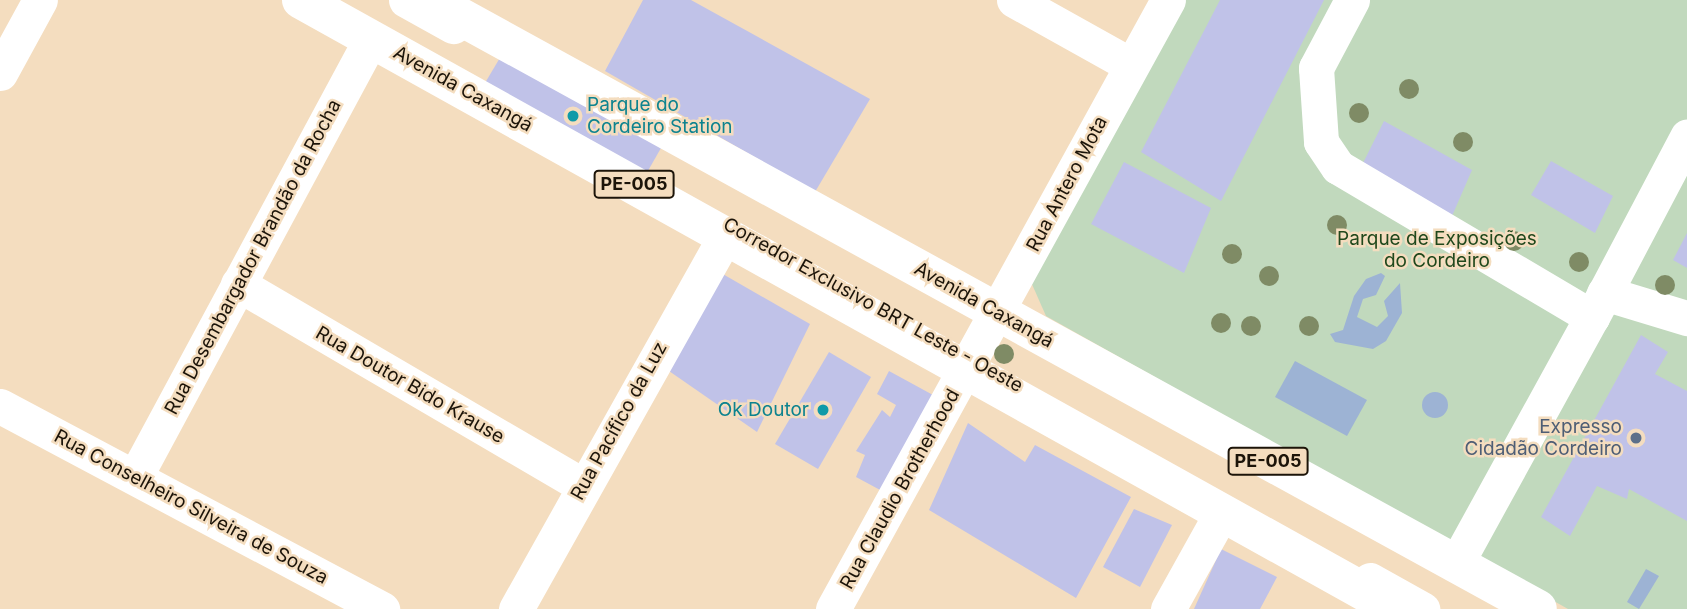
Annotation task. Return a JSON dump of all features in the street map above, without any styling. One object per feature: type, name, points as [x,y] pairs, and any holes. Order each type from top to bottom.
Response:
[{"type":"main road","name":"Avenida Caxangá","points":[[302,0],[726,235],[969,365],[1395,609]]},
{"type":"main road","name":"Avenida Caxangá","points":[[430,0],[994,319],[1538,609]]},
{"type":"street","points":[[0,73],[40,0]]},
{"type":"street","name":"Corredor Exclusivo BRT Leste - Oeste","points":[[324,0],[969,365],[1422,609]]},
{"type":"street","name":"Corredor Exclusivo BRT Leste - Oeste","points":[[406,0],[994,319],[1503,609]]},
{"type":"street","points":[[1014,0],[1131,65]]},
{"type":"street","name":"Rua Antero Mota","points":[[969,365],[1168,0]]},
{"type":"street","points":[[1352,0],[1316,68],[1321,142],[1338,167],[1598,305],[1687,318]]},
{"type":"street","name":"Rua Desembargador Brandão da Rocha","points":[[135,477],[371,38]]},
{"type":"street","points":[[1456,564],[1685,145]]},
{"type":"street","name":"Rua Pacífico da Luz","points":[[516,609],[726,235]]},
{"type":"street","name":"Rua Doutor Bido Krause","points":[[238,284],[583,486]]},
{"type":"street","name":"Rua Claudio Brotherhood","points":[[833,609],[969,365]]},
{"type":"street","name":"Rua Conselheiro Silveira de Souza","points":[[0,406],[382,609]]},
{"type":"street","points":[[1168,609],[1222,512]]},
{"type":"green space","name":"Parque de Exposições do Cordeiro","points":[[1178,0],[1687,0],[1687,609],[1568,609],[1046,316],[1031,282]]},
{"type":"water","points":[[1381,273],[1385,276],[1376,295],[1363,299],[1357,317],[1377,327],[1388,316],[1384,301],[1400,283],[1402,313],[1386,341],[1373,349],[1335,342],[1330,334],[1343,330],[1354,296],[1366,279]]},
{"type":"water","points":[[1295,361],[1367,400],[1347,436],[1275,397]]},
{"type":"water","points":[[1435,392],[1444,396],[1448,405],[1444,414],[1435,418],[1426,414],[1422,405],[1426,396]]},
{"type":"water","points":[[1646,569],[1659,576],[1639,609],[1627,602]]},
{"type":"building","points":[[643,0],[691,0],[870,99],[815,192],[605,71]]},
{"type":"building","points":[[1220,0],[1324,0],[1221,201],[1141,152]]},
{"type":"building","name":"Parque do Cordeiro Station","points":[[501,56],[661,148],[645,176],[485,83]]},
{"type":"building","points":[[1384,121],[1472,170],[1452,216],[1362,165]]},
{"type":"building","points":[[1551,161],[1613,196],[1595,233],[1531,195]]},
{"type":"building","points":[[1124,162],[1211,208],[1184,273],[1091,224]]},
{"type":"building","points":[[1687,233],[1687,268],[1673,260]]},
{"type":"building","points":[[721,273],[810,324],[757,432],[669,371]]},
{"type":"building","name":"Expresso Cidadão Cordeiro","points":[[1641,335],[1668,352],[1655,374],[1687,391],[1687,521],[1629,489],[1627,499],[1597,486],[1570,536],[1541,517]]},
{"type":"building","name":"Ok Doutor","points":[[829,352],[871,377],[818,469],[775,444]]},
{"type":"building","points":[[889,371],[933,395],[882,491],[856,477],[865,455],[856,451],[882,410],[890,417],[896,405],[877,394]]},
{"type":"building","points":[[968,423],[1025,462],[1035,445],[1131,497],[1076,598],[929,510]]},
{"type":"building","points":[[1134,509],[1172,525],[1140,587],[1103,567]]},
{"type":"building","points":[[1221,549],[1277,577],[1260,609],[1194,609]]},
{"type":"place","name":"Parque do Cordeiro Station","points":[[573,116]]},
{"type":"place","name":"Ok Doutor","points":[[823,410]]},
{"type":"place","name":"Expresso Cidadão Cordeiro","points":[[1636,438]]}]
